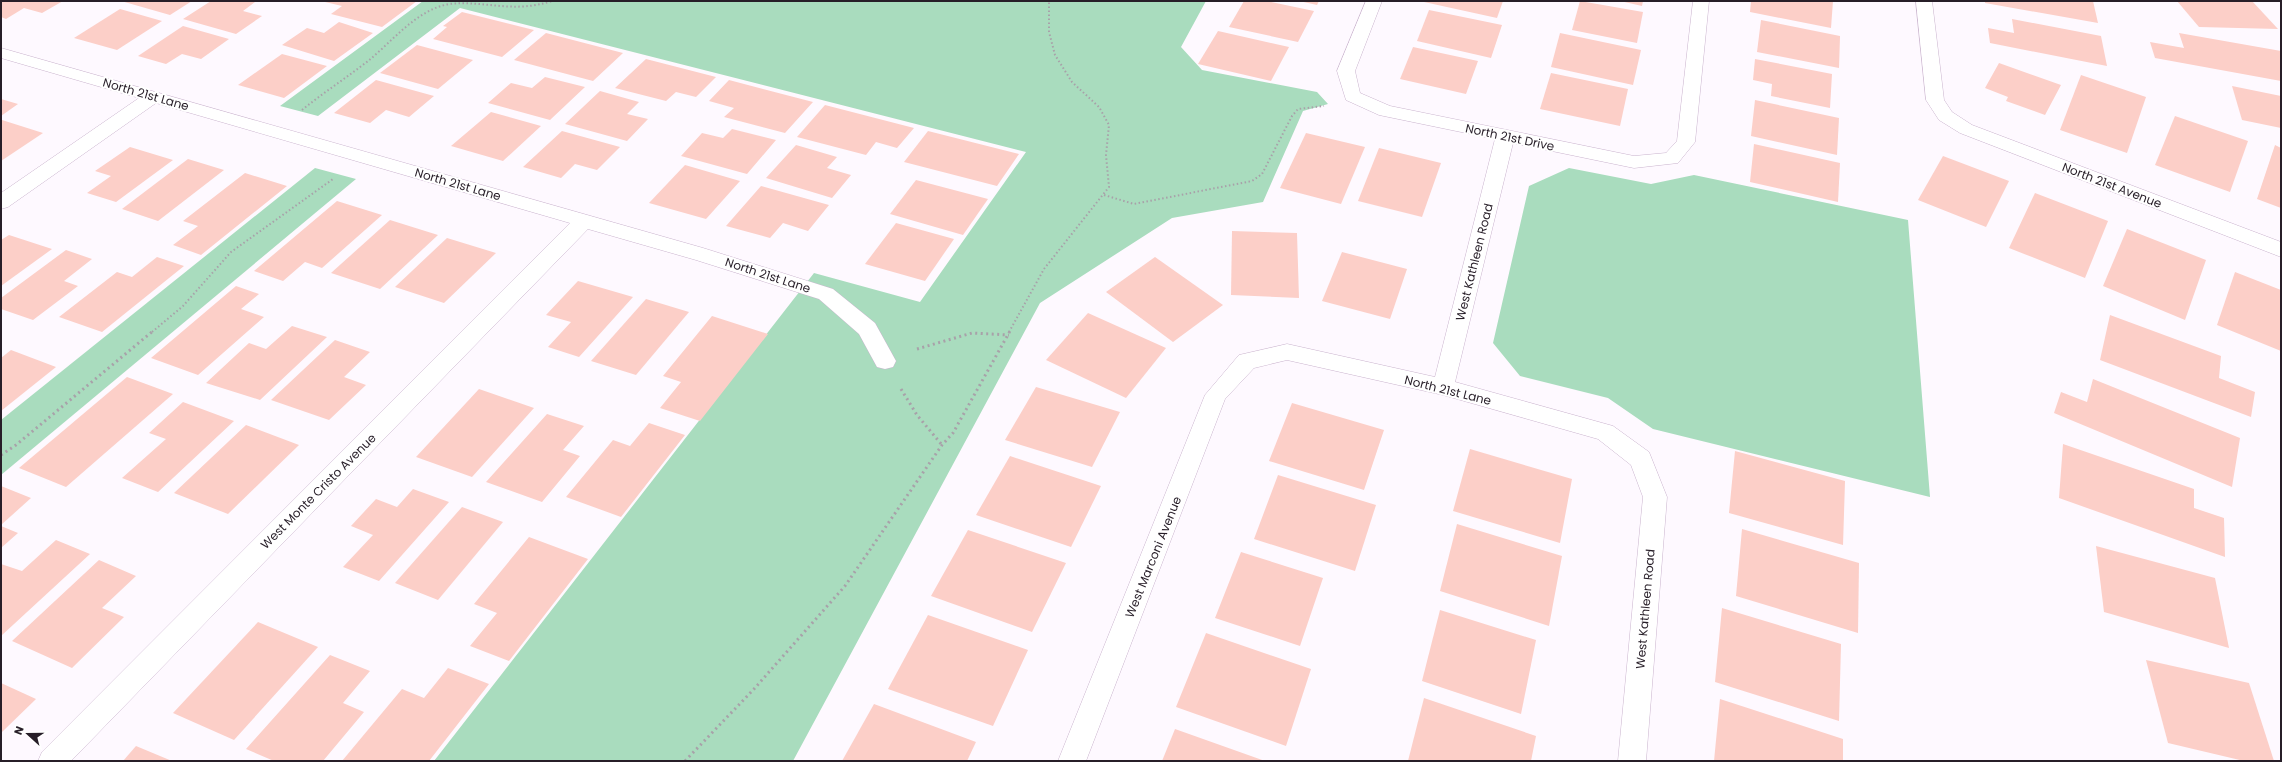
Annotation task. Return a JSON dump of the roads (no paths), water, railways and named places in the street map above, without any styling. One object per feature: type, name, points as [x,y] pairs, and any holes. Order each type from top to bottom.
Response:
[{"type":"street","name":"North 21st Drive","points":[[1374,1],[1346,71],[1352,96],[1385,111],[1634,162],[1671,159],[1686,142],[1701,1]]},
{"type":"street","name":"North 21st Avenue","points":[[1924,1],[1935,100],[1945,116],[1966,129],[2281,250]]},
{"type":"street","name":"North 21st Lane","points":[[1,53],[278,131],[584,220],[703,255],[826,294],[867,329],[885,361]]},
{"type":"street","points":[[1,202],[154,96]]},
{"type":"street","name":"West Kathleen Road","points":[[1443,387],[1505,136]]},
{"type":"street","name":"West Monte Cristo Avenue","points":[[52,761],[584,220]]},
{"type":"street","name":"North 21st Lane","points":[[1247,361],[1288,352],[1443,387],[1605,432],[1641,459]]},
{"type":"street","name":"West Marconi Avenue","points":[[1072,761],[1216,395],[1247,361]]},
{"type":"street","name":"West Kathleen Road","points":[[1632,761],[1655,496],[1641,459]]}]
